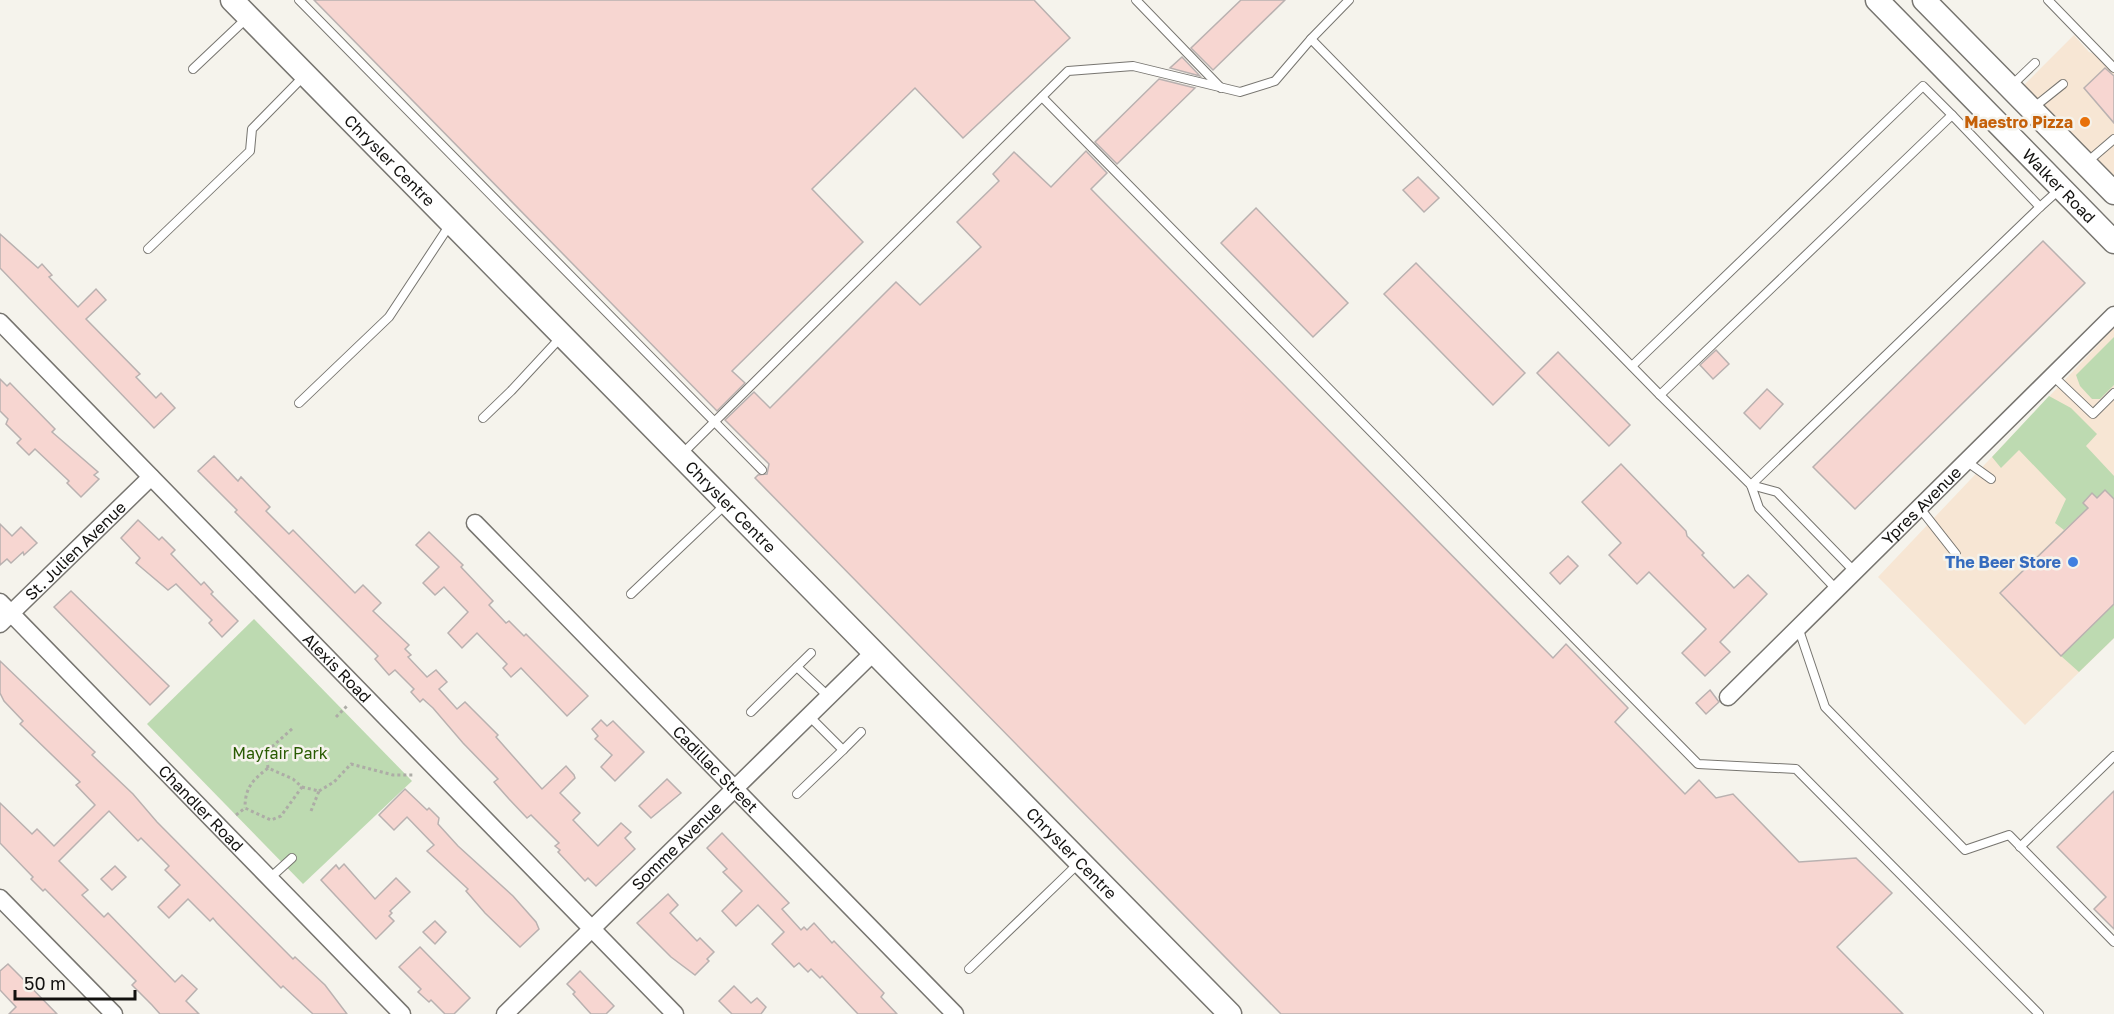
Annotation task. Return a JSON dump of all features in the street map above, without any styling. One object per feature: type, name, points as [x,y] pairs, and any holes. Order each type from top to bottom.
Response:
[{"type":"street","name":"Chrysler Centre","points":[[232,0],[1230,1014]]},
{"type":"street","name":"Walker Road","points":[[1877,0],[2114,242]]},
{"type":"street","name":"Walker Road","points":[[1924,0],[2114,193]]},
{"type":"street","name":"Ypres Avenue","points":[[1728,697],[2114,315]]},
{"type":"street","name":"Alexis Road","points":[[0,322],[675,1014]]},
{"type":"street","name":"St. Julien Avenue","points":[[4,613],[151,477]]},
{"type":"street","name":"Cadillac Street","points":[[475,523],[955,1014]]},
{"type":"street","name":"Chandler Road","points":[[4,613],[270,878],[402,1014]]},
{"type":"street","name":"Somme Avenue","points":[[505,1014],[874,652]]},
{"type":"street","points":[[0,898],[114,1014]]},
{"type":"lane","points":[[299,0],[762,470]]},
{"type":"lane","points":[[1136,0],[1221,88]]},
{"type":"lane","points":[[680,455],[716,423],[1068,71],[1133,66],[1239,92],[1275,81],[1349,0]]},
{"type":"lane","points":[[2048,0],[2114,68]]},
{"type":"lane","points":[[193,69],[248,17]]},
{"type":"lane","points":[[1311,39],[1751,485],[1759,508],[1836,589]]},
{"type":"lane","points":[[2010,87],[2035,63]]},
{"type":"lane","points":[[148,249],[250,151],[252,129],[305,75]]},
{"type":"lane","points":[[2032,109],[2063,84]]},
{"type":"lane","points":[[1632,366],[1923,86],[2040,207]]},
{"type":"lane","points":[[1042,98],[1698,764],[1796,769],[2039,1014]]},
{"type":"lane","points":[[1660,395],[1952,115]]},
{"type":"lane","points":[[2085,164],[2114,139]]},
{"type":"lane","points":[[1751,485],[2061,188]]},
{"type":"lane","points":[[299,403],[389,317],[451,223]]},
{"type":"lane","points":[[483,418],[512,391],[562,335]]},
{"type":"lane","points":[[2052,375],[2093,414],[2114,393]]},
{"type":"lane","points":[[1965,461],[1991,480]]},
{"type":"lane","points":[[1751,485],[1777,492],[1854,571]]},
{"type":"lane","points":[[631,594],[727,503]]},
{"type":"lane","points":[[1919,507],[1956,554]]},
{"type":"lane","points":[[1798,626],[1824,707],[1965,850],[2009,835],[2114,942]]},
{"type":"lane","points":[[751,712],[811,653]]},
{"type":"lane","points":[[797,667],[829,697]]},
{"type":"lane","points":[[809,716],[843,750]]},
{"type":"lane","points":[[796,794],[861,732]]},
{"type":"lane","points":[[2020,847],[2114,756]]},
{"type":"lane","points":[[270,878],[292,858]]},
{"type":"lane","points":[[969,969],[1080,861]]},
{"type":"path","points":[[336,717],[347,706]]},
{"type":"path","points":[[268,768],[266,752],[294,727]]},
{"type":"path","points":[[311,811],[319,791],[334,782],[351,764],[393,775],[416,776]]},
{"type":"path","points":[[268,768],[293,779],[302,786],[319,791]]},
{"type":"path","points":[[245,808],[245,792],[254,779],[268,768]]},
{"type":"path","points":[[245,808],[271,820],[281,816],[302,786]]},
{"type":"path","points":[[236,815],[245,808]]},
{"type":"shaded area","points":[[2074,35],[2089,52],[2114,61],[2114,177],[2020,89]]},
{"type":"shaded area","points":[[2114,328],[2114,638],[2025,725],[1878,577]]},
{"type":"green space","points":[[2114,337],[2114,385],[2100,399],[2092,399],[2080,386],[2076,375]]},
{"type":"green space","points":[[2049,396],[2071,408],[2097,434],[2086,446],[2114,476],[2114,499],[2105,490],[2097,498],[2092,493],[2083,503],[2088,508],[2064,530],[2055,523],[2066,499],[2019,450],[2001,468],[1992,457]]},
{"type":"green space","points":[[2114,604],[2114,638],[2079,672],[2061,656]]},
{"type":"green space","name":"Mayfair Park","points":[[254,619],[412,781],[303,884],[147,724]]},
{"type":"building","points":[[314,0],[1034,0],[1070,38],[963,138],[915,88],[812,189],[863,242],[732,371],[745,383],[717,411]]},
{"type":"building","points":[[1241,0],[1285,0],[1213,70],[1191,48]]},
{"type":"building","points":[[1182,57],[1200,76],[1170,68]]},
{"type":"building","points":[[2105,68],[2114,76],[2114,123],[2084,88]]},
{"type":"building","points":[[1159,79],[1195,88],[1117,164],[1095,142]]},
{"type":"building","points":[[1086,151],[1107,173],[1091,189],[1553,658],[1566,644],[1628,708],[1615,722],[1685,794],[1699,780],[1716,798],[1733,794],[1799,862],[1856,858],[1892,893],[1837,947],[1903,1014],[1281,1014],[755,478],[758,475],[767,474],[769,464],[725,420],[754,392],[770,408],[896,282],[920,305],[981,247],[957,222],[999,181],[993,174],[1014,152],[1051,187]]},
{"type":"building","points":[[1418,177],[1439,198],[1424,212],[1403,190]]},
{"type":"building","points":[[1256,208],[1348,303],[1313,337],[1221,243]]},
{"type":"building","points":[[0,234],[38,268],[42,264],[52,275],[49,277],[78,307],[96,289],[106,300],[86,319],[140,374],[136,377],[156,398],[161,393],[175,408],[154,428],[0,268]]},
{"type":"building","points":[[2043,241],[2085,283],[1855,509],[1813,467]]},
{"type":"building","points":[[1416,263],[1525,373],[1493,405],[1384,294]]},
{"type":"building","points":[[1716,350],[1729,364],[1713,379],[1700,365]]},
{"type":"building","points":[[1558,352],[1630,425],[1609,446],[1537,373]]},
{"type":"building","points":[[0,379],[7,386],[10,383],[55,429],[52,432],[98,472],[94,475],[99,479],[81,497],[67,483],[69,481],[35,449],[29,455],[17,443],[21,439],[6,424],[8,419],[0,411]]},
{"type":"building","points":[[1767,389],[1783,404],[1760,429],[1744,413]]},
{"type":"building","points":[[214,456],[238,481],[241,477],[270,507],[266,511],[289,534],[293,530],[355,593],[363,585],[381,603],[373,611],[409,645],[405,649],[411,655],[408,657],[427,677],[436,670],[447,682],[439,689],[457,709],[465,702],[498,735],[496,737],[542,789],[566,766],[575,778],[560,793],[580,813],[573,820],[598,846],[621,823],[631,832],[625,838],[635,849],[596,886],[588,878],[585,881],[558,852],[560,850],[555,846],[559,843],[531,815],[527,818],[509,799],[494,782],[498,779],[433,708],[423,699],[420,702],[411,692],[414,689],[395,670],[389,675],[375,659],[378,656],[235,512],[237,510],[198,471]]},
{"type":"building","points":[[1621,464],[1686,531],[1687,536],[1704,553],[1702,555],[1734,588],[1748,575],[1767,594],[1720,642],[1730,652],[1705,676],[1682,653],[1706,629],[1649,572],[1637,584],[1609,555],[1621,543],[1582,502]]},
{"type":"building","name":"The Beer Store","points":[[2105,490],[2114,499],[2114,604],[2061,656],[2000,593],[2088,508],[2083,503],[2092,493],[2097,498]]},
{"type":"building","points":[[138,520],[159,540],[162,537],[175,550],[171,554],[201,585],[204,582],[213,592],[211,594],[238,621],[222,637],[209,623],[212,620],[176,584],[168,590],[136,563],[140,558],[121,538]]},
{"type":"building","points":[[0,524],[12,536],[21,527],[37,543],[11,563],[7,559],[0,565]]},
{"type":"building","points":[[429,532],[463,565],[461,567],[493,601],[489,605],[506,623],[509,621],[524,636],[526,634],[588,696],[567,716],[521,668],[511,677],[503,668],[507,664],[477,633],[462,648],[448,633],[468,612],[444,587],[435,595],[423,583],[439,567],[416,545]]},
{"type":"building","points":[[1568,556],[1578,566],[1560,584],[1550,573]]},
{"type":"building","points":[[71,591],[169,686],[150,705],[54,607]]},
{"type":"building","points":[[0,661],[95,752],[92,755],[133,794],[157,822],[293,959],[295,957],[325,985],[347,1014],[313,1014],[283,986],[281,988],[213,918],[210,921],[188,899],[169,918],[158,907],[180,885],[165,870],[169,866],[141,838],[138,841],[109,811],[59,861],[88,890],[82,895],[104,917],[108,913],[175,982],[182,975],[197,989],[186,1001],[199,1014],[160,1014],[132,985],[136,981],[45,889],[43,891],[31,879],[33,877],[0,843],[0,803],[32,834],[37,829],[54,846],[95,805],[76,785],[80,782],[20,724],[23,721],[4,701],[0,693]]},
{"type":"building","points":[[1710,690],[1719,702],[1706,714],[1696,703]]},
{"type":"building","points":[[601,720],[607,726],[613,721],[644,752],[615,781],[601,767],[612,755],[595,739],[598,736],[592,729]]},
{"type":"building","points":[[667,779],[681,793],[651,818],[639,806]]},
{"type":"building","points":[[405,789],[439,818],[438,824],[458,846],[513,896],[536,922],[539,929],[520,947],[485,913],[466,891],[468,889],[427,851],[434,845],[407,817],[394,830],[379,815]]},
{"type":"building","points":[[2114,791],[2114,929],[2094,909],[2106,897],[2057,847]]},
{"type":"building","points":[[722,833],[789,903],[782,909],[801,930],[804,927],[807,930],[814,923],[884,993],[881,997],[897,1014],[858,1014],[822,976],[820,978],[811,969],[808,972],[799,963],[794,967],[772,944],[784,932],[758,905],[736,926],[722,911],[742,891],[723,872],[727,869],[707,848]]},
{"type":"building","points":[[344,864],[375,899],[396,878],[410,892],[390,911],[392,913],[389,916],[394,921],[376,939],[321,880],[336,865],[339,869]]},
{"type":"building","points":[[115,866],[126,877],[112,890],[101,879]]},
{"type":"building","points":[[668,894],[678,905],[670,913],[697,941],[700,938],[714,952],[707,959],[709,961],[695,975],[671,957],[637,923]]},
{"type":"building","points":[[435,921],[446,932],[435,944],[423,932]]},
{"type":"building","points":[[420,947],[470,998],[454,1014],[445,1014],[431,1000],[429,1002],[418,992],[421,989],[399,967]]},
{"type":"building","points":[[8,964],[57,1014],[9,1014],[16,1007],[0,990],[0,971]]},
{"type":"building","points":[[580,971],[614,1006],[606,1014],[591,1014],[573,994],[575,992],[567,984]]},
{"type":"building","points":[[734,986],[751,1003],[757,998],[766,1007],[761,1014],[732,1014],[719,1001]]},
{"type":"place","name":"Maestro Pizza","points":[[2085,122]]},
{"type":"place","name":"The Beer Store","points":[[2073,562]]}]
